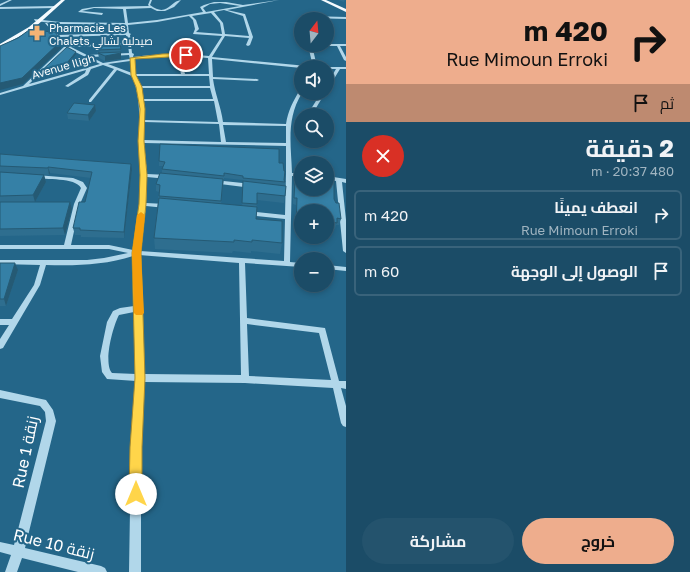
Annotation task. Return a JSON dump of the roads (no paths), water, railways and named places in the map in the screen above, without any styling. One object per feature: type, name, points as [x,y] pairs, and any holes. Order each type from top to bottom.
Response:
[{"type":"main road","points":[[53,7],[59,0]]},
{"type":"main road","points":[[0,46],[17,37],[63,0]]},
{"type":"main road","points":[[323,0],[346,11]]},
{"type":"main road","points":[[0,43],[35,22]]},
{"type":"street","points":[[0,7],[11,0]]},
{"type":"street","points":[[102,14],[79,12],[82,9],[124,8],[151,3],[158,10],[166,10],[174,6],[180,0]]},
{"type":"street","points":[[206,13],[201,8],[204,2],[209,0],[229,1],[243,6]]},
{"type":"street","points":[[35,22],[128,24],[206,13],[278,0]]},
{"type":"street","points":[[0,7],[53,7]]},
{"type":"street","points":[[124,8],[128,24],[134,75],[139,87],[141,100],[141,141],[144,175],[136,253],[139,308],[140,378],[136,447],[135,572]]},
{"type":"street","points":[[223,10],[244,15],[251,38],[248,45]]},
{"type":"street","points":[[212,12],[221,22],[224,35],[210,57],[212,87],[220,110],[224,144]]},
{"type":"street","points":[[190,15],[196,23],[197,30],[194,34],[251,38]]},
{"type":"street","points":[[334,18],[346,18]]},
{"type":"street","points":[[35,22],[46,24],[60,23]]},
{"type":"street","points":[[46,24],[66,46],[103,64],[134,75],[183,74],[257,80]]},
{"type":"street","points":[[58,36],[129,34]]},
{"type":"street","points":[[23,87],[66,46],[130,44]]},
{"type":"street","points":[[334,45],[346,45]]},
{"type":"street","points":[[338,45],[346,60]]},
{"type":"street","points":[[178,55],[183,74]]},
{"type":"street","points":[[85,56],[132,57],[178,55],[294,66]]},
{"type":"street","name":"Avenue Iligh","points":[[0,94],[132,57]]},
{"type":"street","points":[[67,86],[87,74],[89,68]]},
{"type":"street","points":[[334,68],[346,68]]},
{"type":"street","points":[[334,76],[339,68]]},
{"type":"street","points":[[90,101],[116,69]]},
{"type":"street","points":[[139,87],[212,87]]},
{"type":"street","points":[[141,100],[216,100]]},
{"type":"street","points":[[287,264],[289,174],[287,145],[288,125],[292,105],[295,100]]},
{"type":"street","points":[[142,121],[288,125]]},
{"type":"street","points":[[141,141],[287,145]]},
{"type":"street","points":[[289,174],[294,174]]},
{"type":"street","points":[[144,175],[175,178]]},
{"type":"street","points":[[29,177],[72,180],[81,183],[84,188],[77,204],[67,247]]},
{"type":"street","points":[[334,179],[346,181]]},
{"type":"street","points":[[339,180],[346,250]]},
{"type":"street","points":[[207,181],[259,187]]},
{"type":"street","points":[[281,189],[288,190]]},
{"type":"street","points":[[69,204],[77,204]]},
{"type":"street","points":[[142,204],[174,207]]},
{"type":"street","points":[[243,213],[287,217]]},
{"type":"street","points":[[0,247],[109,247],[136,253],[294,264]]},
{"type":"street","points":[[0,262],[106,261],[136,253]]},
{"type":"street","points":[[242,261],[246,378]]},
{"type":"street","points":[[0,346],[37,285],[44,262]]},
{"type":"street","points":[[334,268],[346,269]]},
{"type":"street","points":[[139,308],[120,311],[116,313],[111,322],[104,356],[106,372],[108,375],[140,378],[246,378],[346,385]]},
{"type":"street","points":[[245,321],[322,330],[346,423]]},
{"type":"street","points":[[0,322],[14,322]]},
{"type":"street","name":"Rue 1 زنقة","points":[[0,394],[43,402],[49,410],[51,421],[18,552]]},
{"type":"street","name":"Rue 10 زنقة","points":[[0,547],[101,572]]},
{"type":"street","points":[[11,572],[18,552]]},
{"type":"place","name":"Pharmacie Les Chalets صيدلية لشالي","points":[[37,33]]}]
